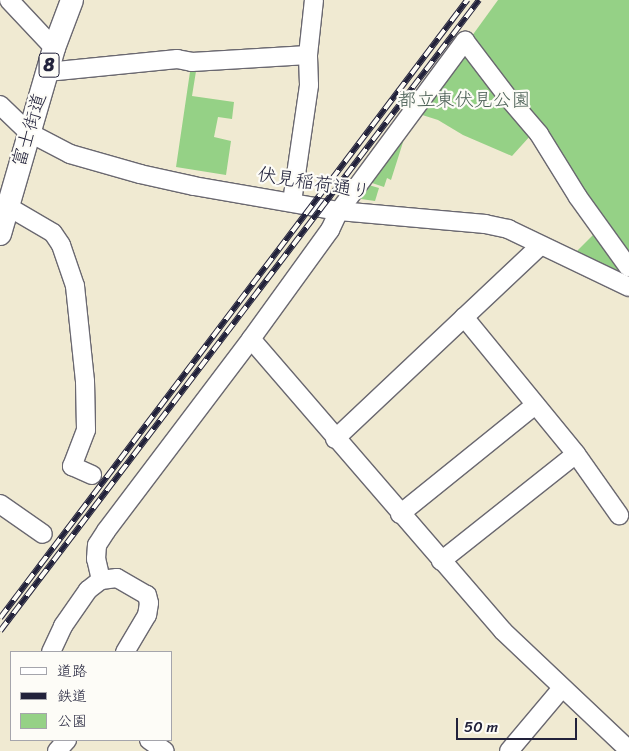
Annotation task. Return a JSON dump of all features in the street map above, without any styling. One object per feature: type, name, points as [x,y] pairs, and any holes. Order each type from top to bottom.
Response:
[{"type":"main road","name":"富士街道","points":[[0,234],[4,199],[28,132],[54,48],[72,0]]},
{"type":"street","points":[[9,0],[54,48]]},
{"type":"street","points":[[292,202],[309,84],[308,55],[314,0]]},
{"type":"street","points":[[101,580],[96,559],[97,545],[106,531],[251,339],[330,230],[339,211],[465,41],[538,134],[578,197],[629,268]]},
{"type":"street","points":[[47,72],[177,59],[192,62],[308,55]]},
{"type":"street","name":"伏見稲荷通り","points":[[0,105],[28,132],[70,154],[140,174],[194,186],[339,211],[485,224],[508,229],[629,287]]},
{"type":"street","points":[[4,199],[53,234],[61,245],[75,286],[85,381],[86,430],[72,466],[92,475]]},
{"type":"street","points":[[336,439],[540,246]]},
{"type":"street","points":[[464,317],[576,454],[619,514]]},
{"type":"street","points":[[251,339],[400,514],[503,631],[629,750]]},
{"type":"street","points":[[400,514],[535,405]]},
{"type":"street","points":[[441,560],[576,454]]},
{"type":"street","points":[[0,504],[43,534]]},
{"type":"street","points":[[51,651],[63,626],[88,590],[101,580],[117,578],[147,595],[149,603],[148,615],[126,651]]},
{"type":"street","points":[[509,751],[562,688]]},
{"type":"street","points":[[57,751],[66,741]]},
{"type":"street","points":[[150,741],[165,751]]},
{"type":"green space","name":"都立東伏見公園","points":[[498,0],[629,0],[629,259],[469,40]]},
{"type":"green space","name":"都立東伏見公園","points":[[464,47],[531,135],[512,156],[463,135],[438,120],[416,113]]},
{"type":"green space","points":[[191,65],[197,65],[192,96],[234,102],[232,119],[218,117],[214,137],[231,141],[226,175],[176,167]]},
{"type":"green space","points":[[411,117],[391,180],[387,178],[384,187],[366,181]]},
{"type":"green space","points":[[365,184],[379,188],[375,201],[354,198]]},
{"type":"green space","points":[[593,235],[622,268],[626,277],[576,252]]},
{"type":"railway","points":[[0,618],[467,0]]},
{"type":"railway","points":[[0,631],[479,0]]}]
